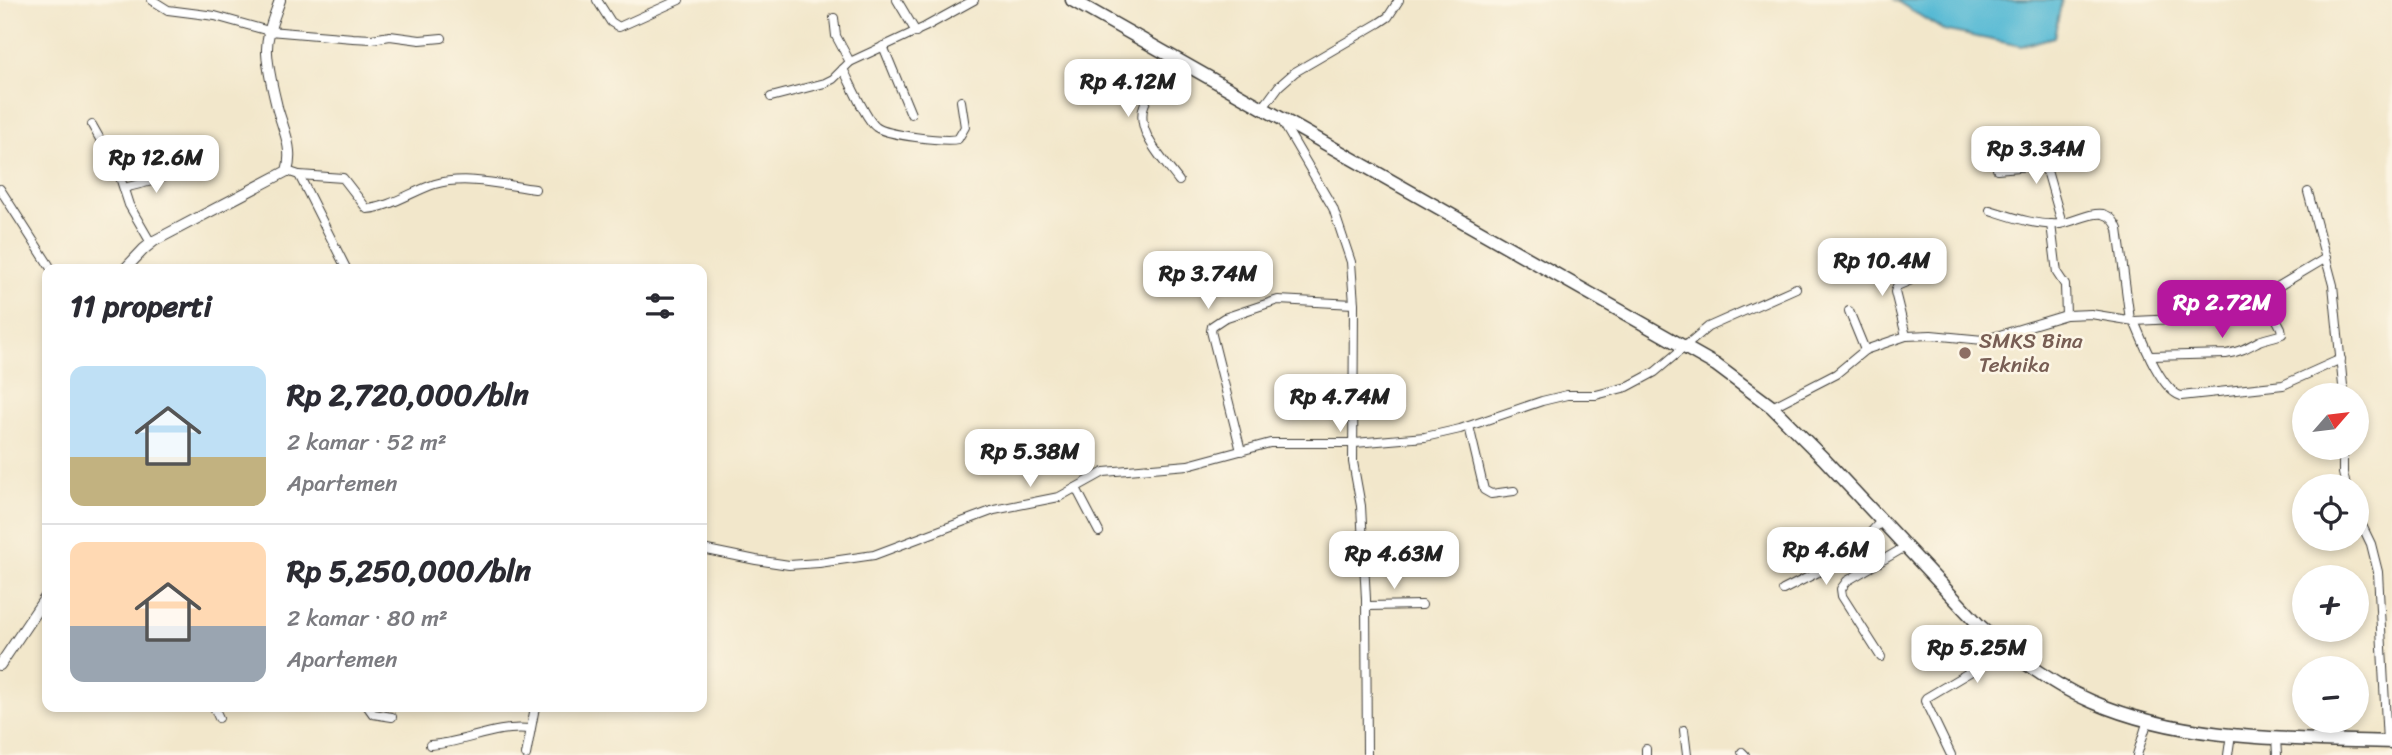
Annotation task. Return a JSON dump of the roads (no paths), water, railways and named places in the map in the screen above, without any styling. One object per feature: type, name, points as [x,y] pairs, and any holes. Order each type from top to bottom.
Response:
[{"type":"main road","points":[[1072,0],[1716,365],[1772,407],[1979,625],[2042,676],[2094,703],[2178,727],[2276,738],[2389,742]]},
{"type":"street","points":[[152,0],[168,10],[215,16],[269,31],[372,39],[390,36],[420,40],[442,38]]},
{"type":"street","points":[[130,264],[151,243],[287,171],[291,159],[267,53],[269,31],[281,0]]},
{"type":"street","points":[[597,0],[611,22],[619,27],[680,0]]},
{"type":"street","points":[[897,0],[916,32]]},
{"type":"street","points":[[771,97],[825,83],[850,62],[916,32],[974,0]]},
{"type":"street","points":[[1262,108],[1286,79],[1388,17],[1399,0]]},
{"type":"street","points":[[834,18],[836,36],[850,62]]},
{"type":"street","points":[[883,46],[911,114]]},
{"type":"street","points":[[1178,181],[1148,139],[1142,115],[1147,97],[1179,61]]},
{"type":"street","points":[[843,69],[872,122],[881,130],[943,140],[958,139],[965,127],[961,101]]},
{"type":"street","points":[[1282,121],[1333,208],[1351,262],[1354,304],[1353,462],[1361,506],[1367,606],[1367,755]]},
{"type":"street","points":[[92,125],[118,170],[129,205],[151,243]]},
{"type":"street","points":[[1997,169],[2042,165],[2048,174],[2062,223]]},
{"type":"street","points":[[124,188],[156,180],[176,170]]},
{"type":"street","points":[[287,171],[299,175],[343,178],[368,209],[380,207],[445,181],[486,182],[535,189]]},
{"type":"street","points":[[299,175],[344,264]]},
{"type":"street","points":[[0,189],[48,264]]},
{"type":"street","points":[[2308,192],[2337,309],[2343,383]]},
{"type":"street","points":[[1990,210],[2028,221],[2051,224],[2104,214],[2115,222],[2132,320],[2165,382],[2175,394],[2181,396],[2283,385],[2341,359]]},
{"type":"street","points":[[2051,224],[2057,273],[2066,285],[2066,315]]},
{"type":"street","points":[[1772,407],[1836,374],[1865,350],[1906,336],[1931,335],[1983,340],[2066,315],[2091,314],[2132,320],[2176,319],[2215,314],[2264,295],[2326,258]]},
{"type":"street","points":[[1906,336],[1895,292],[1897,286],[1909,281]]},
{"type":"street","points":[[707,550],[789,565],[819,564],[874,555],[994,510],[1052,500],[1104,472],[1188,466],[1270,443],[1355,443],[1425,438],[1542,401],[1567,395],[1596,395],[1620,390],[1655,372],[1708,327],[1796,288]]},
{"type":"street","points":[[2151,356],[2239,352],[2261,340],[2282,334],[2264,295]]},
{"type":"street","points":[[1241,451],[1211,331],[1212,326],[1224,318],[1278,300],[1354,304]]},
{"type":"street","points":[[1849,311],[1865,350]]},
{"type":"street","points":[[1469,426],[1483,490],[1491,494],[1514,491]]},
{"type":"street","points":[[1076,488],[1099,532]]},
{"type":"street","points":[[1783,590],[1838,562],[1881,521]]},
{"type":"street","points":[[2369,540],[2378,572],[2389,742]]},
{"type":"street","points":[[1881,657],[1842,596],[1841,589],[1847,581],[1905,547]]},
{"type":"street","points":[[0,665],[42,606]]},
{"type":"street","points":[[1367,606],[1422,606]]},
{"type":"street","points":[[1951,755],[1925,701],[1926,698],[2007,650]]},
{"type":"street","points":[[216,712],[219,718]]},
{"type":"street","points":[[372,712],[391,716]]},
{"type":"street","points":[[526,755],[534,712]]},
{"type":"street","points":[[2137,755],[2148,720]]},
{"type":"street","points":[[430,745],[455,742],[503,729],[530,729]]},
{"type":"street","points":[[1684,730],[1687,755]]},
{"type":"street","points":[[2228,755],[2231,734]]},
{"type":"street","points":[[2276,738],[2277,755]]},
{"type":"water","points":[[1895,0],[2062,0],[2054,37],[2021,46],[1943,30]]},
{"type":"place","name":"SMKS Bina Teknika","points":[[1965,353]]}]
